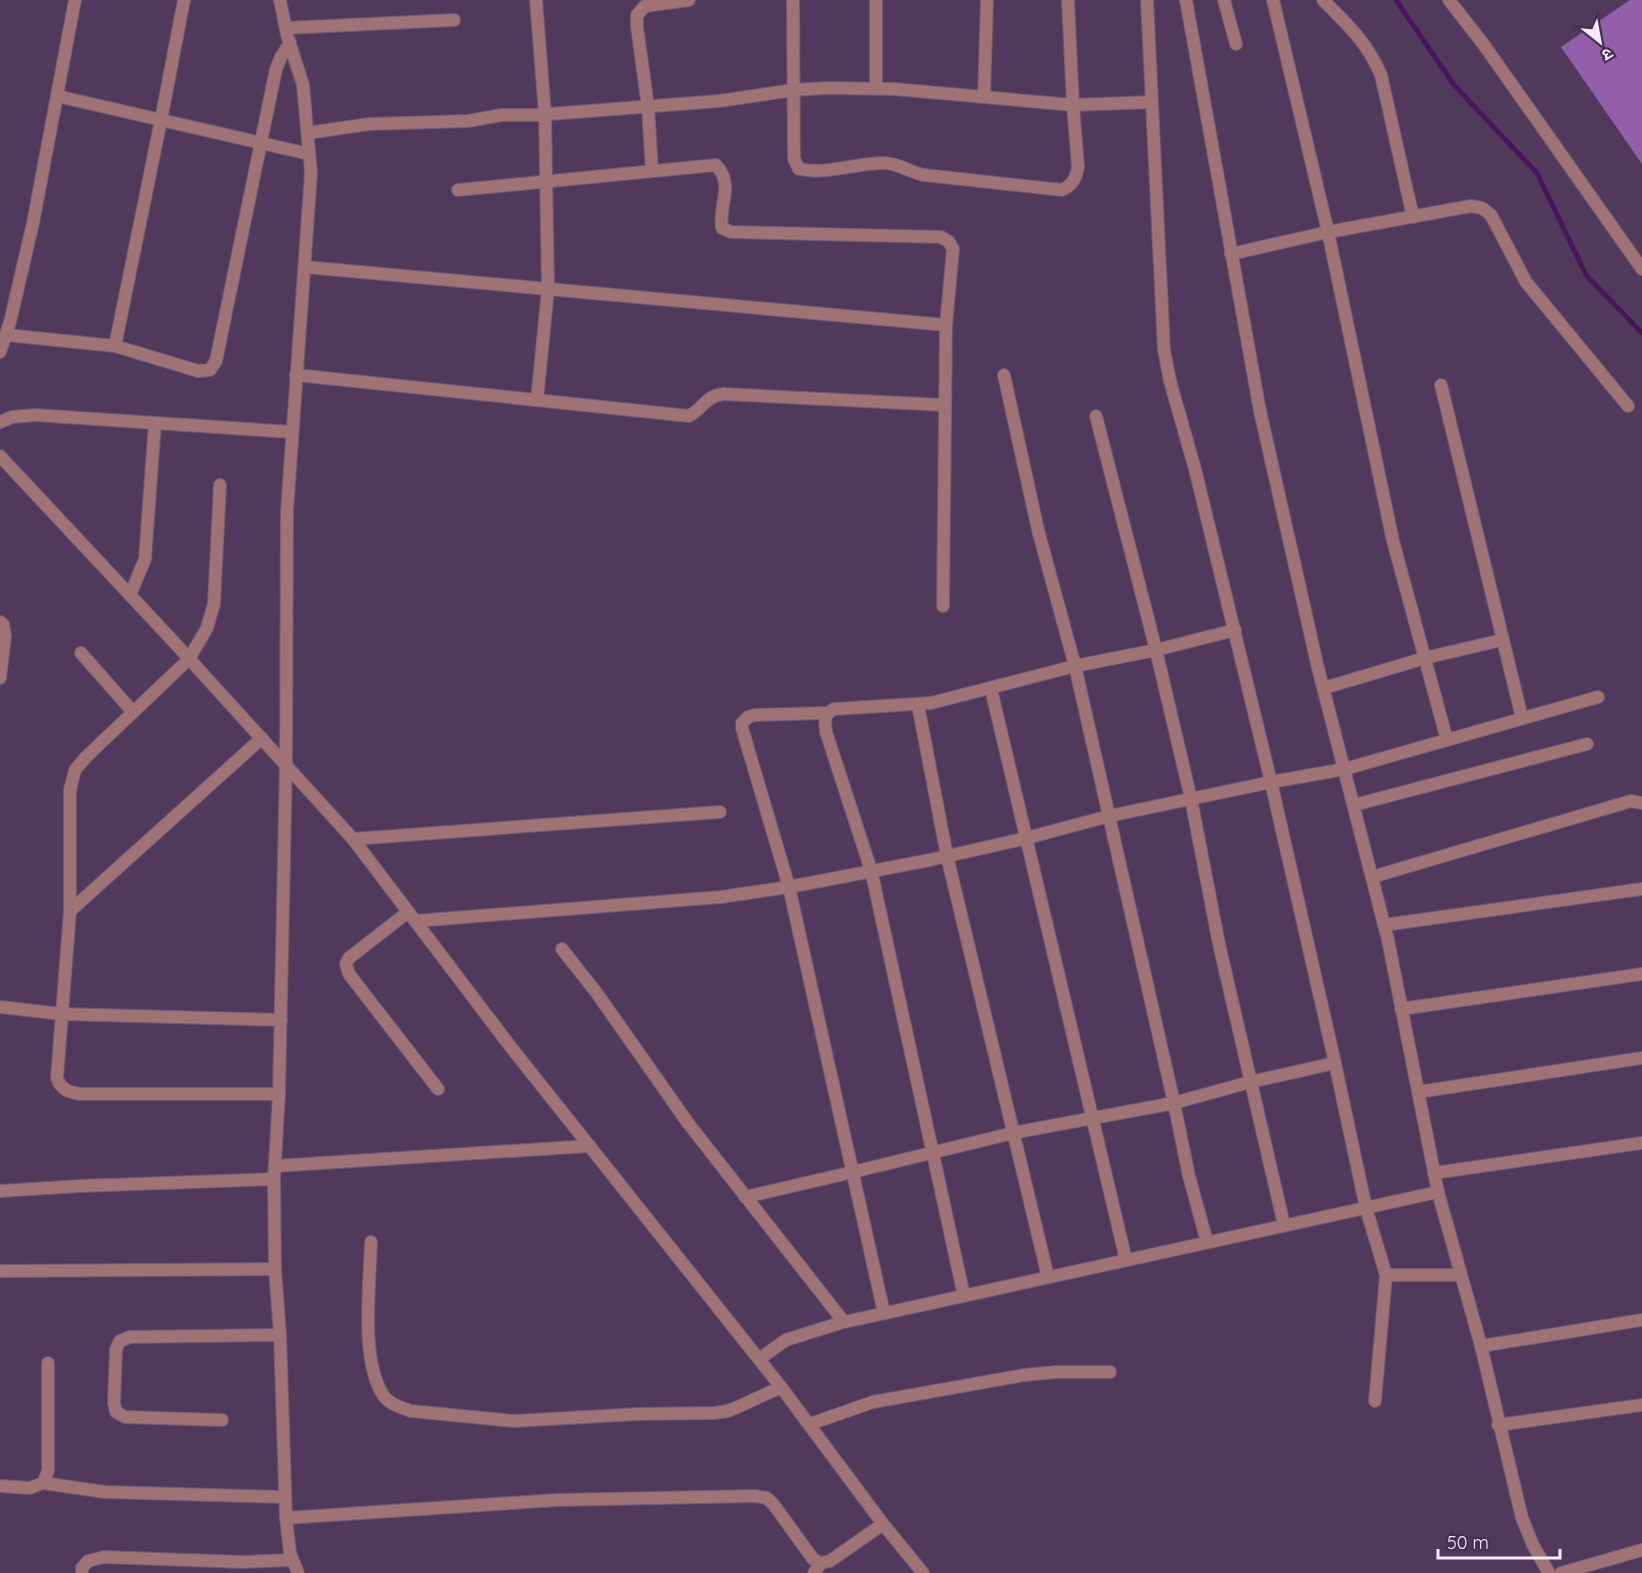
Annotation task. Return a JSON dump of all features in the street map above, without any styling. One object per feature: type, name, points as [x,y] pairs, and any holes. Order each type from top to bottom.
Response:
[{"type":"street","points":[[0,352],[33,223],[75,0]]},
{"type":"street","points":[[115,346],[184,0]]},
{"type":"street","points":[[280,0],[303,85],[311,173],[287,511],[286,764],[279,1094],[274,1179],[275,1269],[280,1335],[286,1518],[292,1560],[298,1573]]},
{"type":"street","points":[[536,0],[545,114],[548,289],[537,400]]},
{"type":"street","points":[[652,171],[648,107],[637,15],[644,3],[689,0]]},
{"type":"street","points":[[793,0],[794,159],[799,169],[813,172],[883,163],[898,165],[908,171],[924,175],[1062,190],[1070,187],[1076,177],[1078,167],[1068,0]]},
{"type":"street","points":[[876,0],[876,88]]},
{"type":"street","points":[[984,97],[987,0]]},
{"type":"street","points":[[1147,0],[1164,350],[1271,782],[1366,1208],[1386,1275],[1375,1401]]},
{"type":"street","points":[[1186,0],[1260,411],[1324,688],[1384,925],[1438,1192],[1480,1346],[1522,1518],[1533,1545],[1549,1573]]},
{"type":"street","points":[[1224,0],[1236,44]]},
{"type":"street","points":[[1273,0],[1328,232],[1393,541],[1447,740]]},
{"type":"street","points":[[1323,0],[1362,39],[1374,58],[1381,75],[1413,217]]},
{"type":"street","points":[[1449,0],[1484,45],[1642,269]]},
{"type":"street","points":[[286,28],[454,20]]},
{"type":"street","points":[[6,335],[115,346],[198,371],[210,370],[216,361],[276,69],[280,57],[290,43]]},
{"type":"street","points":[[308,133],[369,124],[468,121],[502,115],[719,101],[793,90],[876,88],[1073,105],[1152,102]]},
{"type":"street","points":[[57,96],[309,154]]},
{"type":"street","points":[[458,190],[716,165],[724,174],[726,192],[721,220],[722,228],[731,231],[941,237],[949,242],[953,249],[946,324],[943,606]]},
{"type":"street","points":[[1231,254],[1328,232],[1471,206],[1482,208],[1491,215],[1526,282],[1628,406]]},
{"type":"street","points":[[305,267],[946,324]]},
{"type":"street","points":[[296,375],[689,416],[698,411],[707,399],[714,395],[724,394],[944,405]]},
{"type":"street","points":[[1004,375],[1038,530],[1076,666],[1189,1176],[1207,1242]]},
{"type":"street","points":[[1441,385],[1522,718]]},
{"type":"street","points":[[0,422],[12,417],[35,415],[292,432]]},
{"type":"street","points":[[1096,416],[1156,650],[1191,799],[1219,944],[1284,1225]]},
{"type":"street","points":[[130,595],[145,559],[155,423]]},
{"type":"street","points":[[0,456],[353,839],[590,1146],[781,1386],[883,1524],[923,1573]]},
{"type":"street","points":[[220,485],[214,604],[207,628],[189,659],[75,770],[70,790],[70,911],[57,1078],[59,1085],[69,1092],[92,1094],[279,1094]]},
{"type":"street","points":[[0,622],[3,624],[5,636],[0,678]]},
{"type":"street","points":[[884,1313],[789,887],[742,723],[748,717],[755,715],[918,705],[1234,630]]},
{"type":"street","points":[[1324,688],[1425,658],[1502,640]]},
{"type":"street","points":[[81,653],[133,712]]},
{"type":"street","points":[[991,689],[1126,1260]]},
{"type":"street","points":[[438,1089],[349,974],[346,964],[349,958],[412,916],[721,897],[789,887],[947,856],[1109,816],[1345,769],[1598,697]]},
{"type":"street","points":[[918,705],[947,856],[1048,1277]]},
{"type":"street","points":[[827,712],[824,717],[826,732],[871,870],[964,1296]]},
{"type":"street","points":[[70,911],[262,738]]},
{"type":"street","points":[[1353,805],[1587,744]]},
{"type":"street","points":[[1372,877],[1631,801],[1642,803]]},
{"type":"street","points":[[353,839],[720,813]]},
{"type":"street","points":[[1384,925],[1642,889]]},
{"type":"street","points":[[562,949],[596,992],[688,1123],[844,1322]]},
{"type":"street","points":[[1401,1009],[1642,974]]},
{"type":"street","points":[[0,1007],[62,1014],[281,1020]]},
{"type":"street","points":[[1418,1092],[1642,1058]]},
{"type":"street","points":[[745,1197],[1013,1133],[1174,1103],[1251,1082],[1335,1063]]},
{"type":"street","points":[[1434,1173],[1642,1143]]},
{"type":"street","points":[[275,1166],[590,1146]]},
{"type":"street","points":[[0,1191],[274,1179]]},
{"type":"street","points":[[759,1359],[786,1340],[844,1322],[1438,1192]]},
{"type":"street","points":[[371,1242],[369,1342],[373,1369],[384,1396],[396,1407],[411,1411],[514,1420],[714,1413],[740,1406],[781,1386]]},
{"type":"street","points":[[0,1271],[275,1269]]},
{"type":"street","points":[[1386,1275],[1461,1275]]},
{"type":"street","points":[[1480,1346],[1642,1320]]},
{"type":"street","points":[[222,1420],[125,1417],[116,1412],[114,1403],[116,1349],[120,1341],[130,1337],[280,1335]]},
{"type":"street","points":[[43,1483],[48,1471],[48,1363]]},
{"type":"street","points":[[810,1424],[873,1402],[1012,1377],[1056,1372],[1110,1372]]},
{"type":"street","points":[[1498,1425],[1642,1405]]},
{"type":"street","points":[[0,1486],[30,1488],[43,1483],[105,1492],[285,1497]]},
{"type":"street","points":[[286,1518],[557,1500],[755,1496],[767,1498],[774,1505],[818,1568],[883,1524]]},
{"type":"street","points":[[1561,1573],[1641,1554]]},
{"type":"street","points":[[82,1573],[82,1568],[88,1561],[104,1557],[242,1568],[292,1560]]},
{"type":"building","points":[[1630,0],[1642,0],[1642,164],[1561,47]]},
{"type":"waterway","points":[[1396,0],[1454,85],[1537,173],[1586,275],[1642,333]]}]
